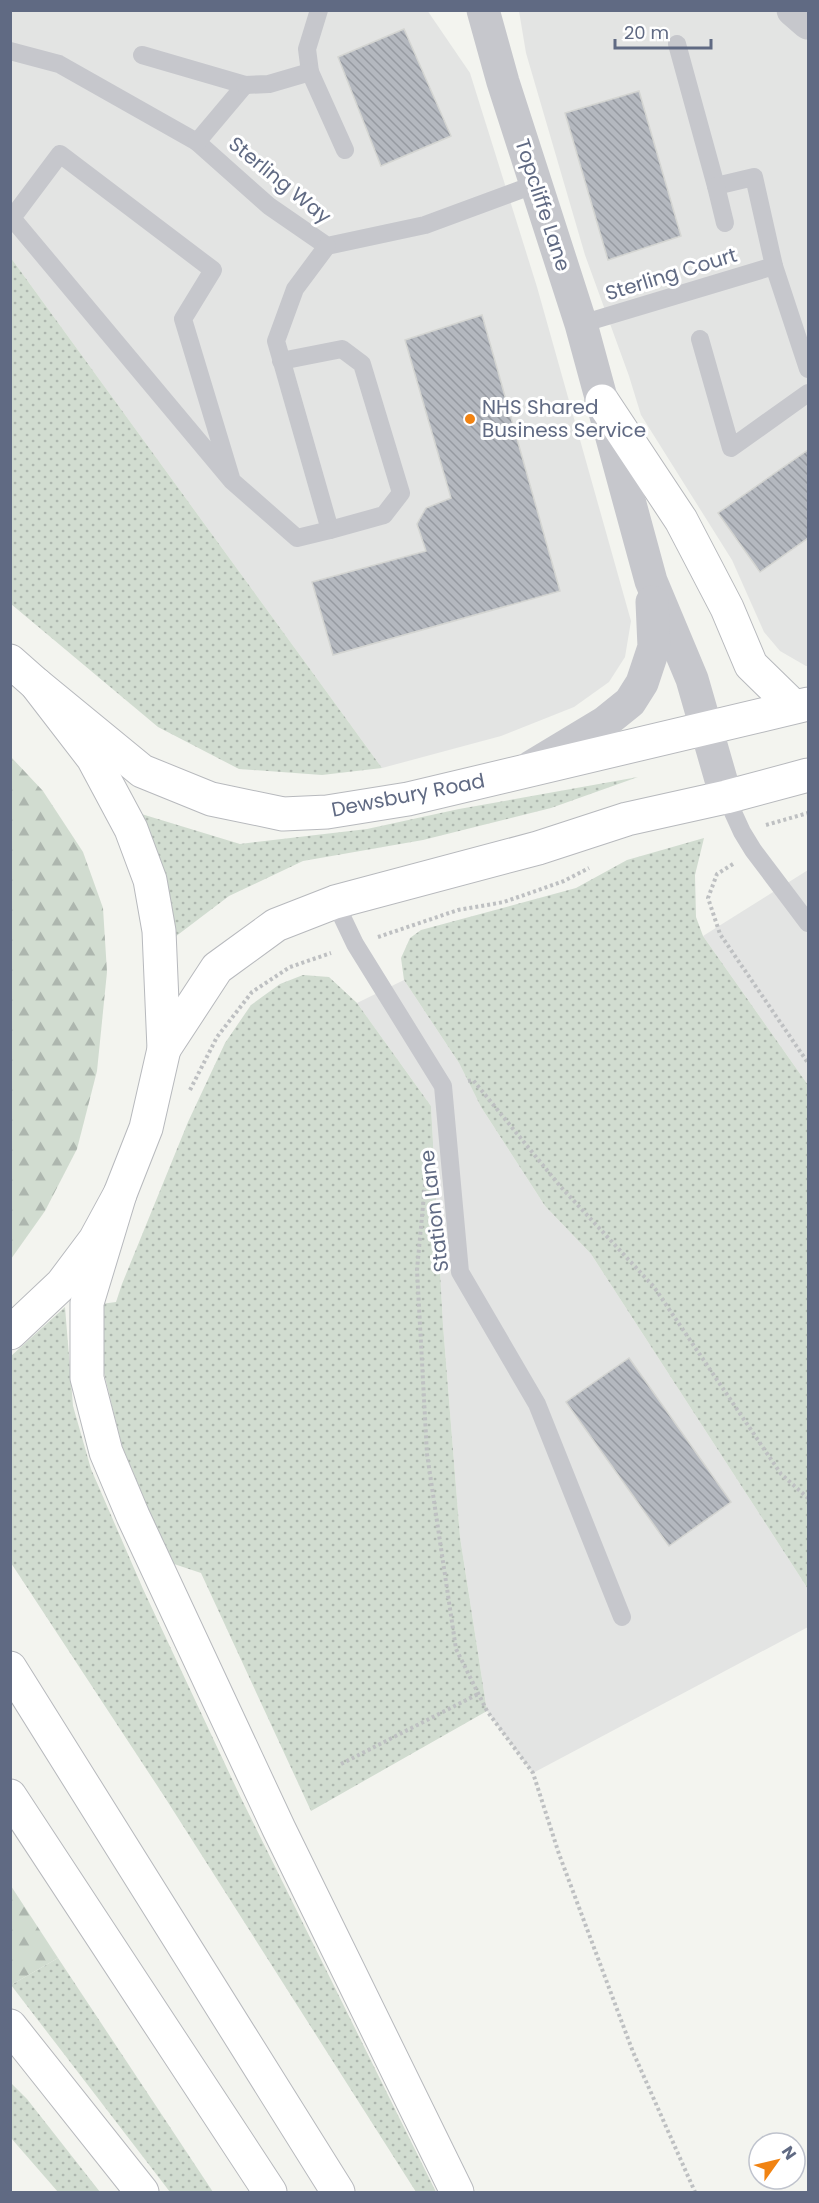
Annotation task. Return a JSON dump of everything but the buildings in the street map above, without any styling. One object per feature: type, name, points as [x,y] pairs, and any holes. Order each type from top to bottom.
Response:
[{"type":"highway","points":[[602,401],[681,520],[727,608],[751,665],[801,705]]},
{"type":"highway","points":[[10,661],[36,684],[93,758],[131,829],[150,880],[159,931],[164,1049],[146,1128],[120,1194],[87,1303],[87,1378],[106,1452],[279,1829],[457,2193]]},
{"type":"highway","name":"Dewsbury Road","points":[[36,684],[142,771],[211,800],[283,814],[327,812],[408,799],[801,705]]},
{"type":"highway","points":[[164,1049],[217,968],[276,925],[335,902],[538,848],[627,819],[726,797],[808,775]]},
{"type":"highway","points":[[10,1333],[62,1284],[95,1240],[120,1194]]},
{"type":"highway","points":[[10,1668],[338,2193]]},
{"type":"highway","points":[[10,1796],[270,2193]]},
{"type":"highway","points":[[10,2026],[142,2193]]},
{"type":"street","name":"Topcliffe Lane","points":[[483,10],[503,82],[581,324],[651,581]]},
{"type":"street","points":[[793,10],[808,23]]},
{"type":"street","points":[[651,581],[687,666],[726,797]]},
{"type":"street","points":[[524,771],[604,723],[630,702],[642,683],[654,647],[651,581]]},
{"type":"lane","points":[[319,10],[307,49],[310,72],[345,150]]},
{"type":"lane","name":"Sterling Court","points":[[677,44],[725,223]]},
{"type":"lane","name":"Sterling Way","points":[[10,51],[59,64],[196,142],[270,206],[327,246],[425,225],[536,184]]},
{"type":"lane","points":[[142,55],[245,85],[269,84],[310,72]]},
{"type":"lane","points":[[196,142],[245,85]]},
{"type":"lane","points":[[232,481],[183,319],[213,270],[60,153],[12,218],[232,481],[297,538],[384,515],[400,493],[362,364],[342,349],[281,361]]},
{"type":"lane","points":[[716,186],[754,177],[774,266],[808,369]]},
{"type":"lane","points":[[327,246],[295,289],[276,340],[330,530]]},
{"type":"lane","name":"Sterling Court","points":[[581,324],[774,266]]},
{"type":"lane","points":[[700,339],[731,448],[808,393]]},
{"type":"lane","points":[[726,797],[753,850],[808,923]]},
{"type":"lane","name":"Station Lane","points":[[335,902],[355,944],[443,1086],[460,1272],[537,1404],[621,1617]]},
{"type":"path","points":[[742,832],[808,813]]},
{"type":"path","points":[[753,850],[717,874],[708,898],[720,934],[808,1063]]},
{"type":"path","points":[[186,1098],[217,1037],[252,992],[290,967],[458,910],[504,902],[564,881],[592,867]]},
{"type":"path","points":[[443,1086],[473,1080],[560,1186],[654,1287],[780,1474],[808,1498]]},
{"type":"path","points":[[425,1176],[417,1270],[427,1454],[456,1649],[487,1711],[533,1773],[559,1854],[633,2052],[695,2193]]},
{"type":"path","points":[[340,1764],[478,1694]]},
{"type":"shaded area","points":[[427,10],[470,73],[537,287],[631,621],[625,657],[609,682],[574,707],[501,736],[382,768],[11,258],[10,11]]},
{"type":"shaded area","points":[[519,11],[808,11],[808,666],[780,651],[764,632],[732,560],[641,415],[585,255],[526,53]]},
{"type":"shaded area","points":[[808,870],[808,1085],[703,936]]},
{"type":"shaded area","points":[[404,980],[459,1063],[481,1107],[545,1206],[591,1254],[808,1589],[808,1627],[533,1773],[487,1711],[460,1537],[443,1325],[431,1106],[357,1003]]},
{"type":"green space","points":[[10,258],[382,768],[322,775],[239,769],[158,727],[11,604]]},
{"type":"green space","points":[[11,757],[43,791],[83,852],[103,908],[107,972],[97,1071],[77,1149],[45,1211],[11,1259]]},
{"type":"green space","points":[[638,777],[551,808],[423,840],[303,861],[229,896],[167,943],[125,809],[240,844],[367,829],[459,809]]},
{"type":"green space","points":[[704,838],[695,875],[696,917],[703,936],[808,1085],[808,1589],[591,1254],[545,1206],[481,1107],[459,1063],[404,980],[401,958],[410,938],[421,930],[576,888],[627,860]]},
{"type":"green space","points":[[303,975],[329,977],[357,1003],[431,1106],[443,1325],[460,1537],[487,1711],[311,1811],[201,1573],[171,1563],[122,1446],[104,1373],[100,1330],[101,1304],[116,1302],[188,1122],[225,1043],[251,1005],[280,984]]},
{"type":"green space","points":[[65,1307],[73,1406],[91,1469],[143,1589],[240,1796],[436,2192],[416,2192],[164,1796],[11,1563],[11,1356]]},
{"type":"green space","points":[[11,1886],[58,1958],[10,1985]]},
{"type":"green space","points":[[58,1958],[213,2192],[170,2192],[11,1985]]},
{"type":"green space","points":[[10,2082],[27,2099],[100,2192],[58,2192],[11,2138]]},
{"type":"place","name":"NHS Shared Business Service","points":[[470,419]]}]
